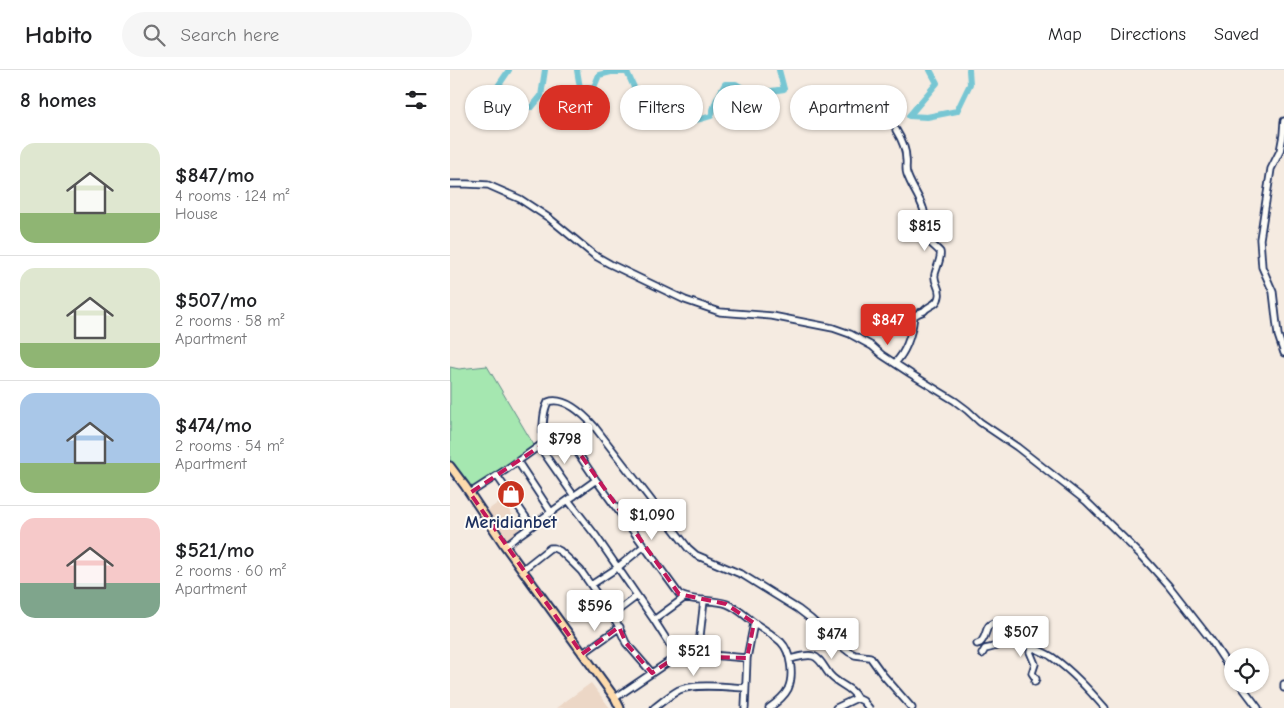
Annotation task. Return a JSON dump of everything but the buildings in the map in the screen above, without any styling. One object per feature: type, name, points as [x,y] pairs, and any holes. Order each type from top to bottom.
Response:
[{"type":"main road","points":[[450,466],[522,570],[615,698],[620,708]]},
{"type":"street","points":[[1284,120],[1280,150],[1271,169],[1260,239],[1260,252],[1262,267],[1273,292],[1277,329],[1284,353]]},
{"type":"street","points":[[895,363],[900,357],[912,331],[915,314],[924,312],[927,307],[935,304],[938,300],[939,291],[935,275],[940,255],[939,251],[927,237],[924,228],[925,217],[923,207],[906,173],[906,157],[901,139],[896,130]]},
{"type":"street","points":[[450,184],[488,185],[520,199],[548,218],[594,255],[685,300],[720,312],[772,316],[838,329],[872,346],[882,355],[955,401],[980,422],[1022,451],[1086,501],[1143,557],[1168,585],[1224,660]]},
{"type":"street","points":[[677,656],[571,498],[541,444],[546,404],[552,400],[578,410],[594,426],[688,548],[696,555],[743,575],[811,619],[849,652],[855,655],[870,657],[912,708]]},
{"type":"street","points":[[470,493],[518,462],[541,444],[560,433],[565,434],[676,592],[684,598],[719,602],[732,606],[785,647],[790,659],[789,684],[787,690],[769,708]]},
{"type":"street","points":[[518,462],[551,512]]},
{"type":"street","points":[[497,476],[532,526]]},
{"type":"street","points":[[505,546],[596,480]]},
{"type":"street","points":[[592,585],[644,546]]},
{"type":"street","points":[[522,570],[550,548],[560,551],[592,585],[620,627],[626,643],[652,673]]},
{"type":"street","points":[[612,615],[637,596]]},
{"type":"street","points":[[654,620],[684,598]]},
{"type":"street","points":[[698,654],[704,600]]},
{"type":"street","points":[[977,644],[983,641],[988,626],[996,622],[1004,624],[1028,645],[1049,655],[1076,676],[1106,708]]},
{"type":"street","points":[[744,708],[747,658],[754,623]]},
{"type":"street","points":[[582,654],[620,627]]},
{"type":"street","points":[[982,654],[984,649],[995,646],[1011,636],[1013,632]]},
{"type":"street","points":[[1034,648],[1030,652],[1035,664],[1032,673],[1036,682]]},
{"type":"street","points":[[615,698],[677,656],[698,654],[747,658]]},
{"type":"street","points":[[790,659],[809,655],[816,658],[833,678],[850,690],[869,708]]},
{"type":"street","points":[[654,708],[673,694],[687,688],[745,688]]},
{"type":"street","points":[[1247,693],[1258,708]]},
{"type":"street","points":[[836,708],[858,698]]},
{"type":"highlighted area","points":[[560,433],[568,437],[679,594],[726,604],[754,623],[747,658],[677,656],[652,673],[626,643],[619,627],[582,654],[470,493]]},
{"type":"shaded area","points":[[502,500],[522,528],[502,543],[481,515]]},
{"type":"shaded area","points":[[591,683],[610,708],[556,708]]},
{"type":"green space","points":[[487,366],[535,447],[467,494],[450,468],[450,367],[459,369]]},
{"type":"waterway","points":[[509,70],[492,95],[502,105],[532,107],[541,96],[545,70]]},
{"type":"waterway","points":[[577,70],[580,88],[594,87],[599,75],[611,72],[627,72],[638,96],[661,104],[688,120],[711,116],[725,84],[736,84],[753,94],[784,89],[779,70]]},
{"type":"waterway","points":[[930,70],[937,83],[909,116],[927,117],[957,111],[970,84],[969,70]]},
{"type":"place","name":"Meridianbet","points":[[511,494]]}]
